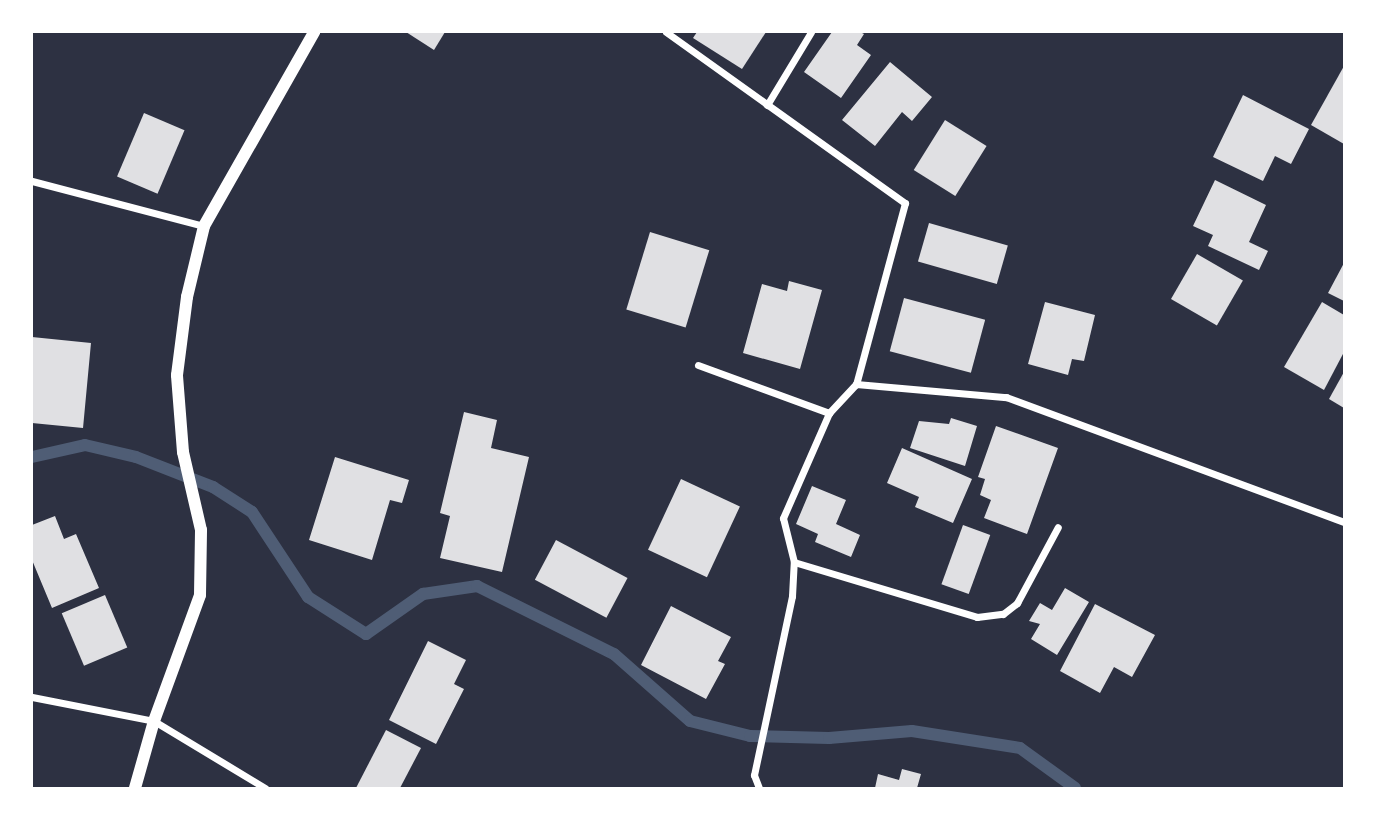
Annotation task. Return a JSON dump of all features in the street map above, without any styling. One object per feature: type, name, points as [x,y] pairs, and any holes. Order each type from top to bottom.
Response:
[{"type":"street","points":[[135,789],[154,721],[200,595],[201,530],[183,452],[177,375],[187,298],[204,226],[314,32]]},
{"type":"street","points":[[666,32],[905,203],[856,384],[829,413],[783,518],[794,562],[792,596],[754,775],[759,789]]},
{"type":"street","points":[[767,104],[811,32]]},
{"type":"street","points":[[32,181],[204,226]]},
{"type":"street","points":[[698,365],[829,413]]},
{"type":"street","points":[[856,384],[1006,397],[1345,522]]},
{"type":"street","points":[[794,562],[976,617],[1003,614],[1017,603],[1058,527]]},
{"type":"street","points":[[32,696],[154,721],[265,789]]},
{"type":"building","points":[[406,32],[445,32],[434,50]]},
{"type":"building","points":[[697,32],[766,32],[742,69],[693,38]]},
{"type":"building","points":[[832,32],[864,34],[857,45],[871,55],[841,98],[804,72]]},
{"type":"building","points":[[890,62],[932,97],[912,121],[902,112],[875,146],[842,120]]},
{"type":"building","points":[[1344,66],[1344,144],[1311,125]]},
{"type":"building","points":[[1243,95],[1309,129],[1291,164],[1275,156],[1263,181],[1213,157]]},
{"type":"building","points":[[144,113],[185,130],[158,194],[117,177]]},
{"type":"building","points":[[945,120],[987,146],[955,196],[914,170]]},
{"type":"building","points":[[1215,180],[1266,205],[1249,242],[1268,251],[1259,270],[1208,246],[1213,235],[1193,226]]},
{"type":"building","points":[[929,223],[1008,246],[997,284],[918,261]]},
{"type":"building","points":[[650,232],[709,250],[686,328],[626,309]]},
{"type":"building","points":[[1197,254],[1243,280],[1217,326],[1171,299]]},
{"type":"building","points":[[1344,263],[1344,301],[1328,293]]},
{"type":"building","points":[[789,281],[822,290],[800,369],[743,353],[762,284],[787,291]]},
{"type":"building","points":[[904,298],[985,320],[971,373],[890,351]]},
{"type":"building","points":[[1045,302],[1095,315],[1084,361],[1072,359],[1068,375],[1028,364]]},
{"type":"building","points":[[1322,302],[1344,315],[1344,352],[1324,390],[1284,367]]},
{"type":"building","points":[[32,337],[91,343],[83,428],[32,423]]},
{"type":"building","points":[[1344,372],[1344,408],[1329,399]]},
{"type":"building","points":[[464,412],[497,420],[491,448],[529,457],[502,572],[440,558],[450,516],[440,513]]},
{"type":"building","points":[[951,418],[977,426],[965,466],[910,448],[919,421],[949,424]]},
{"type":"building","points":[[996,426],[1058,448],[1027,534],[984,518],[991,500],[980,495],[985,479],[978,477]]},
{"type":"building","points":[[902,448],[972,479],[953,523],[915,507],[919,497],[887,483]]},
{"type":"building","points":[[335,457],[409,480],[402,503],[390,500],[372,560],[309,540]]},
{"type":"building","points":[[681,479],[740,506],[707,577],[648,550]]},
{"type":"building","points":[[812,486],[846,500],[836,524],[860,535],[851,557],[815,542],[818,534],[796,524]]},
{"type":"building","points":[[55,516],[64,539],[76,534],[99,588],[52,608],[32,560],[32,525]]},
{"type":"building","points":[[963,525],[990,535],[969,594],[941,584]]},
{"type":"building","points":[[556,540],[628,578],[606,618],[535,580]]},
{"type":"building","points":[[1065,588],[1089,602],[1057,655],[1031,639],[1040,624],[1029,621],[1040,603],[1052,610]]},
{"type":"building","points":[[105,595],[127,647],[84,666],[62,613]]},
{"type":"building","points":[[1095,604],[1155,635],[1132,677],[1114,667],[1100,693],[1060,671]]},
{"type":"building","points":[[671,606],[731,637],[718,661],[725,664],[706,699],[641,665]]},
{"type":"building","points":[[428,641],[466,660],[454,684],[464,689],[436,744],[389,720]]},
{"type":"building","points":[[386,730],[421,748],[400,788],[356,788]]},
{"type":"building","points":[[902,769],[921,774],[917,788],[875,788],[878,774],[899,780]]},
{"type":"waterway","points":[[32,457],[85,445],[136,457],[213,487],[252,512],[308,597],[366,634],[423,594],[477,586],[614,654],[690,721],[750,736],[829,738],[912,731],[1020,748],[1075,788]]}]
